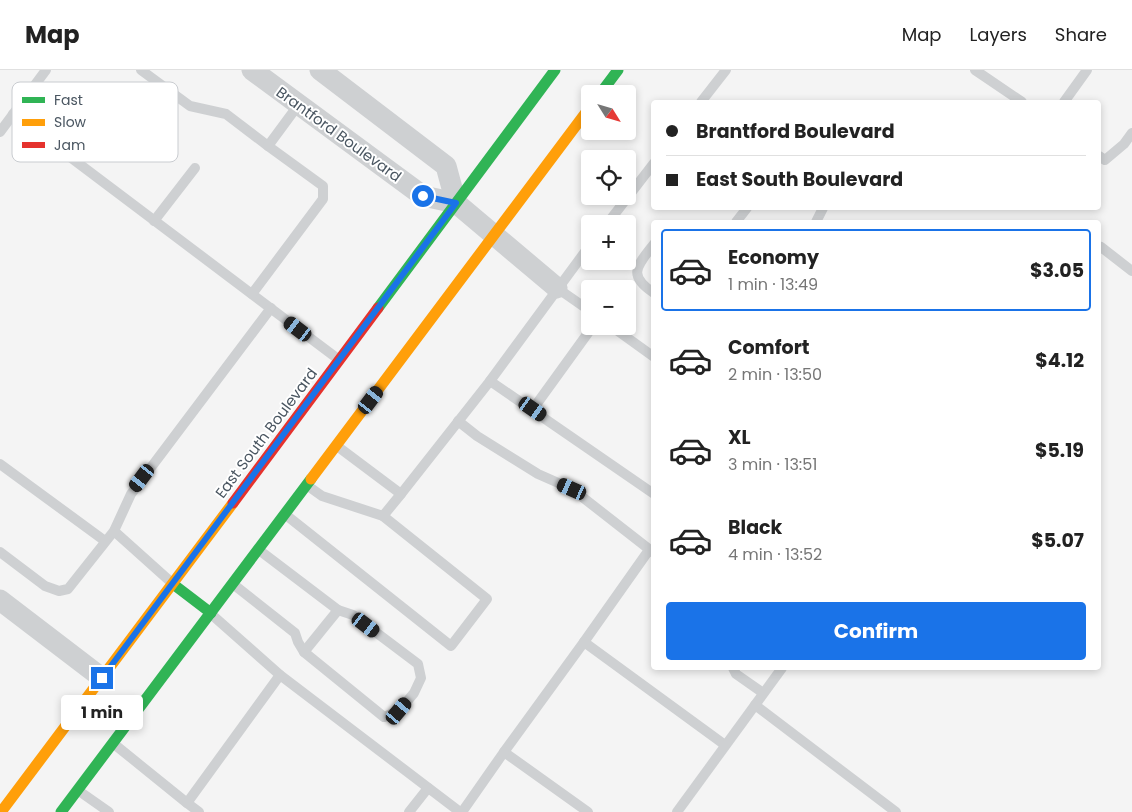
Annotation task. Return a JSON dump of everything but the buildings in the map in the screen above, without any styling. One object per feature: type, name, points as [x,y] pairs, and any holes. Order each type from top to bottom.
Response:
[{"type":"main road","name":"East South Boulevard","points":[[0,812],[173,584],[554,70]]},
{"type":"main road","points":[[607,85],[618,70]]},
{"type":"main road","points":[[60,812],[581,120]]},
{"type":"main road","points":[[173,584],[211,613]]},
{"type":"street","name":"Brantford Boulevard","points":[[252,70],[423,196],[456,203],[557,288]]},
{"type":"street","points":[[325,72],[446,166],[456,203]]},
{"type":"street","points":[[0,600],[102,678]]},
{"type":"lane","points":[[37,82],[46,70]]},
{"type":"lane","points":[[141,70],[157,82]]},
{"type":"lane","points":[[703,100],[726,70]]},
{"type":"lane","points":[[975,70],[1019,100]]},
{"type":"lane","points":[[1065,100],[1087,70]]},
{"type":"lane","points":[[178,97],[190,106],[226,114],[322,186],[323,199],[252,294]]},
{"type":"lane","points":[[268,146],[298,104]]},
{"type":"lane","points":[[0,132],[12,115]]},
{"type":"lane","points":[[1101,157],[1105,160],[1128,146],[1132,134]]},
{"type":"lane","points":[[76,162],[339,360]]},
{"type":"lane","points":[[614,215],[651,167]]},
{"type":"lane","points":[[154,221],[194,168]]},
{"type":"lane","points":[[738,220],[746,210]]},
{"type":"lane","points":[[1101,247],[1132,271]]},
{"type":"lane","points":[[651,248],[638,266],[637,276],[641,285],[651,291]]},
{"type":"lane","points":[[383,516],[490,380],[581,257]]},
{"type":"lane","points":[[557,288],[581,305]]},
{"type":"lane","points":[[0,552],[45,586],[59,591],[68,589],[114,530],[131,494],[271,308]]},
{"type":"lane","points":[[533,409],[586,335]]},
{"type":"lane","points":[[623,335],[651,355]]},
{"type":"lane","points":[[490,380],[651,492]]},
{"type":"lane","points":[[458,421],[477,436],[538,474],[572,489],[651,551]]},
{"type":"lane","points":[[337,446],[401,494]]},
{"type":"lane","points":[[0,464],[105,541]]},
{"type":"lane","points":[[285,515],[451,646],[487,599],[383,516],[322,496],[307,485]]},
{"type":"lane","points":[[114,530],[173,584]]},
{"type":"lane","points":[[233,584],[295,634],[304,652],[384,717],[399,711],[414,693],[421,678],[418,664],[353,615],[338,610],[258,550]]},
{"type":"lane","points":[[211,613],[280,676],[461,812],[584,642],[651,553]]},
{"type":"lane","points":[[304,652],[338,610]]},
{"type":"lane","points":[[584,642],[725,745]]},
{"type":"lane","points":[[734,670],[736,674],[763,693]]},
{"type":"lane","points":[[677,812],[780,670]]},
{"type":"lane","points":[[187,802],[280,676]]},
{"type":"lane","points":[[754,705],[896,812]]},
{"type":"lane","points":[[112,743],[199,812]]},
{"type":"lane","points":[[504,752],[588,812]]},
{"type":"lane","points":[[410,812],[428,788]]},
{"type":"lane","points":[[78,790],[109,812]]},
{"type":"lane","points":[[0,791],[10,798]]},
{"type":"traffic: fast","points":[[378,308],[555,70]]},
{"type":"traffic: fast","points":[[607,85],[618,70]]},
{"type":"traffic: fast","points":[[61,812],[311,479]]},
{"type":"traffic: fast","points":[[173,584],[211,613]]},
{"type":"traffic: slow","points":[[311,479],[581,119]]},
{"type":"traffic: slow","points":[[1,812],[233,503]]},
{"type":"traffic: jam","points":[[233,503],[378,308]]},
{"type":"route","points":[[102,678],[456,203],[423,196]]}]
